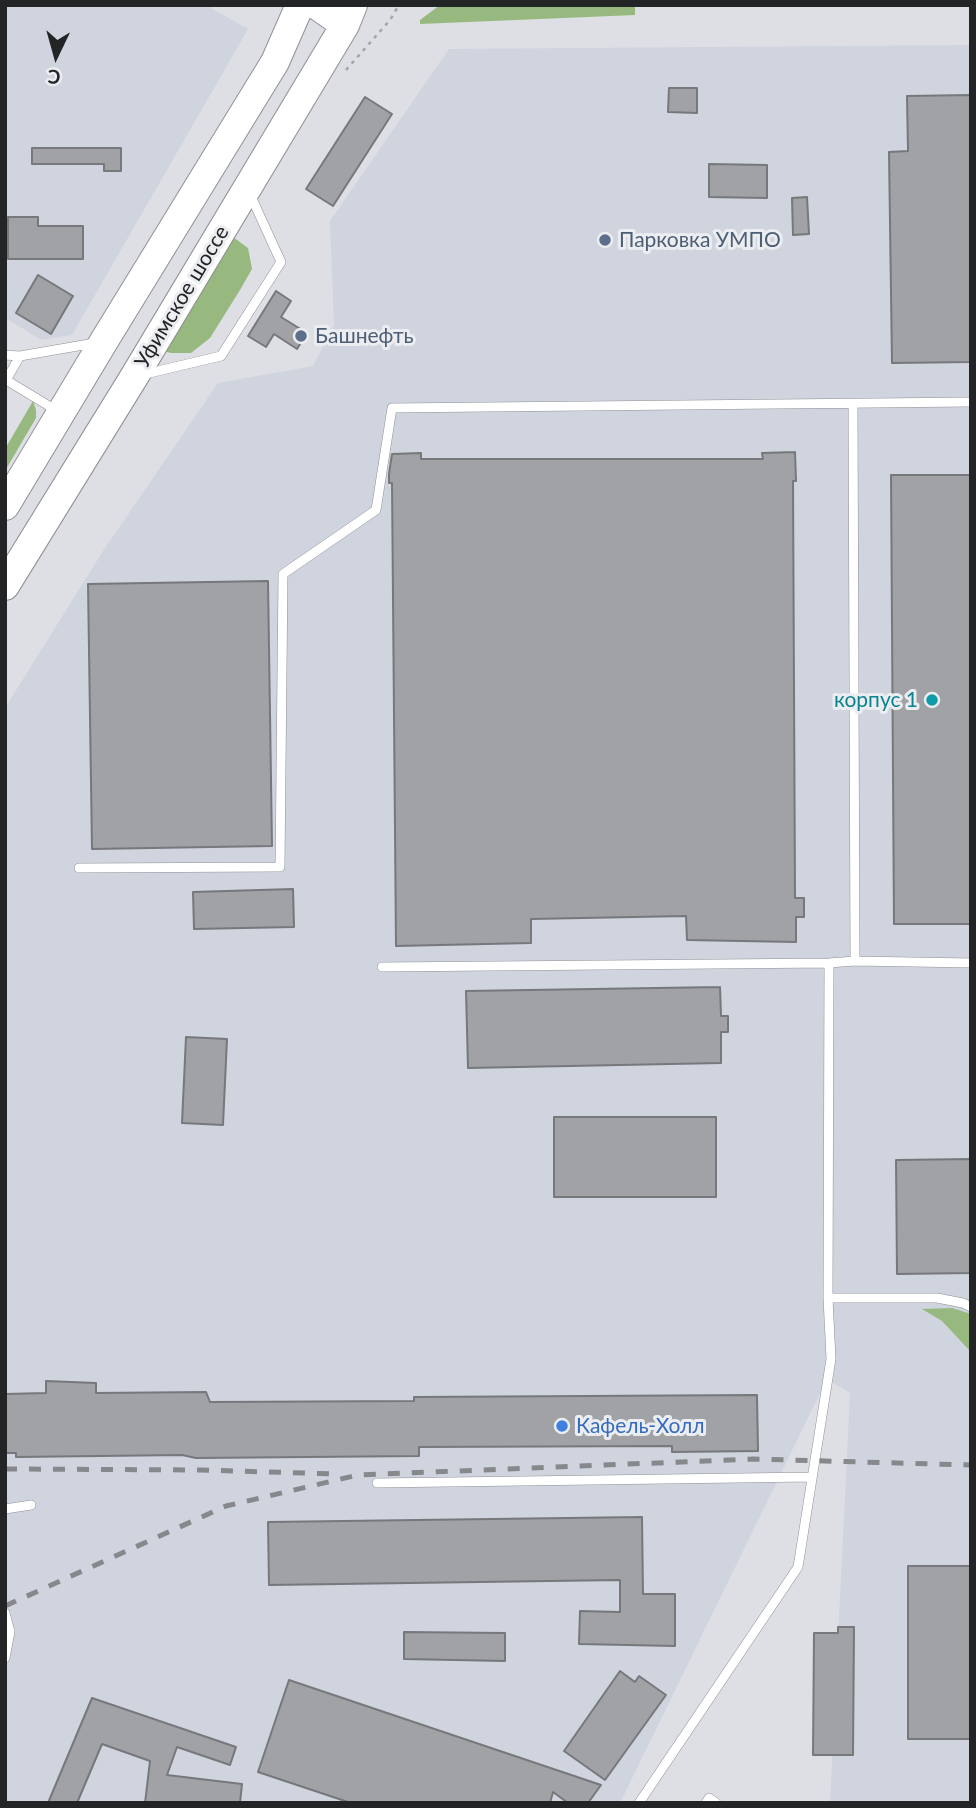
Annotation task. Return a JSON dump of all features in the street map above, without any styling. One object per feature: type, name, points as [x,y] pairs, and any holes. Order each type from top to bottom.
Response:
[{"type":"main road","name":"Уфимское шоссе","points":[[5,506],[275,62],[300,5]]},
{"type":"main road","points":[[316,5],[349,15]]},
{"type":"main road","name":"Уфимское шоссе","points":[[5,586],[134,377],[349,15]]},
{"type":"lane","points":[[134,377],[221,356],[281,262],[247,188]]},
{"type":"lane","points":[[5,355],[20,356],[104,341]]},
{"type":"lane","points":[[20,356],[6,381],[61,412]]},
{"type":"lane","points":[[79,868],[280,867],[283,574],[376,510],[392,408],[971,402]]},
{"type":"lane","points":[[853,404],[855,961]]},
{"type":"lane","points":[[382,967],[855,961],[971,963]]},
{"type":"lane","points":[[639,1803],[798,1567],[831,1359],[828,1298],[829,963]]},
{"type":"lane","points":[[828,1298],[937,1298],[971,1307]]},
{"type":"lane","points":[[377,1483],[812,1477]]},
{"type":"lane","points":[[5,1508],[31,1505]]},
{"type":"lane","points":[[5,1613],[10,1632],[5,1658]]},
{"type":"lane","points":[[706,1803],[709,1798],[716,1803]]},
{"type":"shaded area","points":[[5,5],[206,5],[248,29],[72,335],[42,340],[7,319],[5,307]]},
{"type":"shaded area","points":[[971,45],[971,1803],[830,1803],[850,1393],[827,1379],[620,1803],[5,1803],[5,708],[103,551],[218,383],[313,366],[334,326],[330,221],[449,49]]},
{"type":"green space","points":[[440,5],[635,5],[635,15],[420,24],[420,20]]},
{"type":"green space","points":[[233,237],[248,248],[252,269],[240,290],[210,338],[191,353],[163,351]]},
{"type":"green space","points":[[33,401],[36,418],[5,471],[5,449]]},
{"type":"green space","points":[[952,1308],[971,1314],[971,1352],[942,1321],[922,1309]]},
{"type":"building","points":[[669,88],[697,88],[697,113],[668,112]]},
{"type":"building","points":[[971,95],[971,362],[892,363],[889,152],[908,151],[907,96]]},
{"type":"building","points":[[365,97],[392,114],[333,206],[306,189]]},
{"type":"building","points":[[32,148],[121,148],[121,171],[104,171],[104,164],[32,164]]},
{"type":"building","points":[[709,164],[767,165],[767,198],[709,197]]},
{"type":"building","points":[[807,197],[809,234],[793,235],[792,198]]},
{"type":"building","points":[[8,217],[38,217],[38,226],[83,226],[83,259],[8,259]]},
{"type":"building","points":[[38,275],[73,296],[51,334],[16,313]]},
{"type":"building","points":[[276,291],[291,301],[281,317],[307,333],[297,349],[274,334],[266,347],[248,336]]},
{"type":"building","points":[[795,452],[795,898],[804,898],[804,917],[796,917],[796,942],[687,940],[686,916],[531,919],[531,943],[396,946],[392,483],[389,483],[392,454],[421,453],[421,459],[763,459],[762,453]]},
{"type":"building","name":"корпус 1","points":[[891,475],[971,475],[971,924],[894,924]]},
{"type":"building","points":[[268,581],[272,846],[92,849],[88,584]]},
{"type":"building","points":[[293,889],[294,927],[194,929],[193,892]]},
{"type":"building","points":[[720,987],[721,1016],[728,1016],[728,1032],[721,1032],[721,1063],[468,1068],[466,991]]},
{"type":"building","points":[[186,1037],[227,1039],[223,1125],[182,1123]]},
{"type":"building","points":[[554,1117],[716,1117],[716,1197],[554,1197]]},
{"type":"building","points":[[971,1159],[971,1273],[897,1274],[896,1160]]},
{"type":"building","points":[[46,1381],[96,1383],[96,1393],[206,1392],[210,1402],[414,1401],[414,1397],[757,1395],[758,1451],[672,1452],[672,1446],[419,1447],[419,1456],[196,1458],[182,1455],[16,1457],[16,1453],[5,1453],[5,1394],[46,1393]]},
{"type":"building","points":[[642,1517],[643,1594],[675,1594],[675,1646],[579,1644],[580,1611],[620,1612],[620,1580],[269,1585],[268,1522]]},
{"type":"building","points":[[908,1566],[971,1566],[971,1739],[908,1739]]},
{"type":"building","points":[[838,1627],[854,1627],[853,1755],[813,1755],[814,1633],[838,1633]]},
{"type":"building","points":[[404,1632],[505,1633],[505,1661],[404,1659]]},
{"type":"building","points":[[620,1671],[635,1682],[639,1676],[666,1695],[605,1780],[564,1751]]},
{"type":"building","points":[[289,1680],[601,1785],[588,1803],[568,1803],[553,1792],[550,1803],[351,1803],[258,1772]]},
{"type":"building","points":[[92,1698],[236,1747],[230,1765],[177,1747],[167,1775],[242,1784],[240,1803],[145,1803],[150,1761],[102,1744],[77,1803],[48,1803]]},
{"type":"railway","points":[[5,1606],[226,1506],[358,1475],[754,1459],[971,1465]]},
{"type":"railway","points":[[5,1469],[337,1474]]},
{"type":"place","name":"Парковка УМПО","points":[[605,240]]},
{"type":"place","name":"Башнефть","points":[[301,336]]},
{"type":"place","name":"корпус 1","points":[[932,700]]},
{"type":"place","name":"Кафель-Холл","points":[[562,1426]]}]
